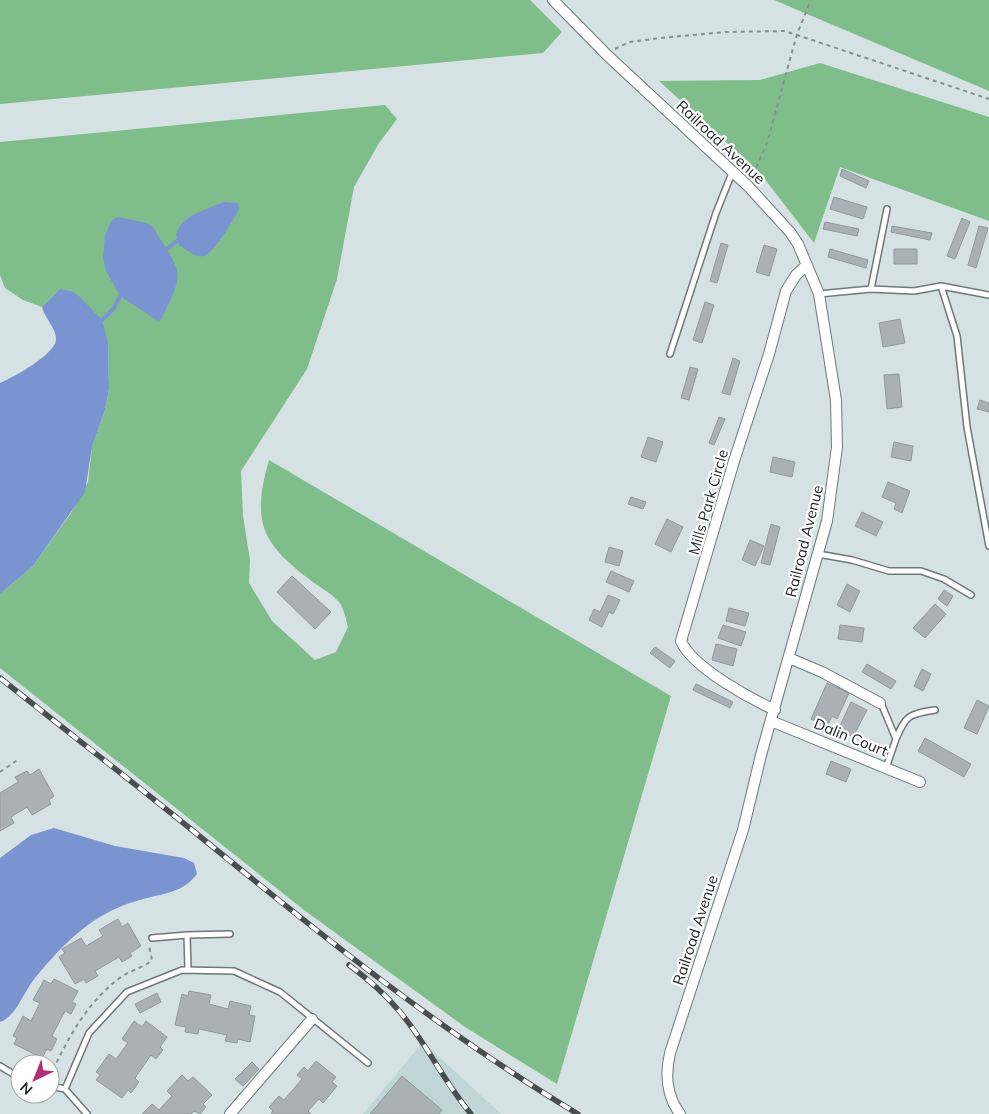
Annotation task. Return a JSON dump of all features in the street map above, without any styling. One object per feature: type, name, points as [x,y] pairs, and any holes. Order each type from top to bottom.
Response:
[{"type":"street","name":"Railroad Avenue","points":[[553,0],[607,55],[748,186],[782,221],[798,244],[819,294],[836,400],[838,427],[832,500],[743,830],[670,1053],[666,1080],[672,1102],[680,1114]]},
{"type":"street","name":"Mills Park Circle","points":[[775,710],[749,698],[699,663],[688,654],[681,641],[734,461],[769,354],[786,291],[796,276],[807,265]]},
{"type":"street","points":[[789,658],[822,672],[880,703]]},
{"type":"street","name":"Dalin Court","points":[[771,721],[920,782]]},
{"type":"street","points":[[230,1114],[312,1019]]},
{"type":"lane","points":[[670,354],[716,213],[732,173]]},
{"type":"lane","points":[[870,289],[887,209]]},
{"type":"lane","points":[[941,286],[957,336],[968,427],[989,546]]},
{"type":"lane","points":[[819,294],[870,289],[914,291],[941,286],[989,295]]},
{"type":"lane","points":[[817,554],[852,560],[889,571],[921,571],[944,579],[971,595]]},
{"type":"lane","points":[[880,703],[896,739]]},
{"type":"lane","points":[[886,768],[896,739],[907,717],[914,713],[934,710]]},
{"type":"lane","points":[[152,938],[230,934]]},
{"type":"lane","points":[[187,935],[188,970]]},
{"type":"lane","points":[[65,1089],[89,1033],[127,992],[182,970],[234,971],[280,992],[368,1063]]},
{"type":"lane","points":[[60,1088],[65,1089],[87,1114]]},
{"type":"path","points":[[748,186],[767,143],[797,34],[811,0]]},
{"type":"path","points":[[607,55],[629,42],[660,38],[758,30],[797,34],[835,49],[989,98]]},
{"type":"path","points":[[0,772],[19,759]]},
{"type":"path","points":[[60,1057],[80,1018],[95,1000],[121,977],[152,960],[148,938],[152,938]]},
{"type":"shaded area","points":[[423,1042],[501,1114],[363,1114]]},
{"type":"green space","points":[[0,0],[530,0],[562,32],[543,53],[0,104]]},
{"type":"green space","points":[[774,0],[989,0],[989,91]]},
{"type":"green space","points":[[820,63],[989,117],[989,221],[840,167],[814,243],[760,173],[659,81],[760,80]]},
{"type":"green space","points":[[385,105],[397,119],[379,143],[354,187],[337,279],[307,369],[241,471],[243,516],[250,560],[249,583],[272,621],[315,660],[336,652],[348,627],[341,605],[280,553],[270,541],[264,528],[261,514],[261,499],[269,460],[671,696],[557,1084],[465,1027],[304,910],[0,668],[0,594],[33,566],[71,513],[88,482],[92,447],[105,410],[109,389],[108,343],[72,291],[60,289],[42,307],[23,300],[5,288],[0,275],[0,142]]},
{"type":"water","points":[[223,202],[238,203],[239,209],[223,235],[208,254],[198,256],[179,245],[176,235],[183,223],[195,214]]},
{"type":"water","points":[[118,217],[147,223],[153,227],[174,262],[177,271],[175,289],[161,319],[158,321],[120,296],[106,271],[103,257],[105,235],[112,220]]},
{"type":"water","points":[[60,289],[72,291],[102,320],[108,343],[109,389],[105,410],[92,447],[85,492],[33,566],[0,594],[0,383],[41,359],[54,346],[56,340],[55,332],[42,307]]},
{"type":"water","points":[[54,828],[115,846],[184,858],[194,863],[197,874],[185,886],[122,906],[87,926],[70,939],[48,962],[11,1015],[0,1022],[0,858],[31,835]]},
{"type":"building","points":[[842,169],[869,181],[866,188],[840,176]]},
{"type":"building","points":[[834,197],[867,207],[863,219],[830,209]]},
{"type":"building","points":[[962,218],[970,222],[955,259],[947,256]]},
{"type":"building","points":[[825,222],[859,229],[857,236],[823,229]]},
{"type":"building","points":[[892,226],[932,233],[930,240],[891,232]]},
{"type":"building","points":[[979,226],[988,228],[976,268],[968,265]]},
{"type":"building","points":[[721,243],[728,245],[717,283],[710,281]]},
{"type":"building","points":[[764,245],[777,249],[769,276],[756,272]]},
{"type":"building","points":[[830,249],[868,260],[866,268],[828,257]]},
{"type":"building","points":[[894,249],[917,249],[917,264],[894,264]]},
{"type":"building","points":[[705,302],[714,305],[702,343],[693,340]]},
{"type":"building","points":[[900,319],[905,343],[883,347],[879,323]]},
{"type":"building","points":[[733,358],[740,361],[730,395],[722,393]]},
{"type":"building","points":[[690,367],[698,369],[689,400],[681,398]]},
{"type":"building","points":[[899,374],[902,407],[887,409],[884,375]]},
{"type":"building","points":[[980,400],[989,403],[989,412],[977,409]]},
{"type":"building","points":[[719,417],[725,419],[714,445],[709,443]]},
{"type":"building","points":[[648,437],[663,442],[656,462],[641,457]]},
{"type":"building","points":[[894,442],[913,446],[911,461],[891,457]]},
{"type":"building","points":[[773,457],[795,462],[792,477],[770,472]]},
{"type":"building","points":[[888,482],[910,491],[902,513],[894,509],[896,503],[882,497]]},
{"type":"building","points":[[631,497],[646,502],[643,509],[628,504]]},
{"type":"building","points":[[862,512],[883,522],[876,536],[855,526]]},
{"type":"building","points":[[667,519],[683,527],[671,552],[655,544]]},
{"type":"building","points":[[771,524],[780,527],[770,565],[761,563]]},
{"type":"building","points":[[750,540],[764,546],[755,566],[742,560]]},
{"type":"building","points":[[609,547],[623,551],[619,566],[605,562]]},
{"type":"building","points":[[611,571],[634,581],[629,592],[606,582]]},
{"type":"building","points":[[292,576],[331,612],[315,629],[277,592]]},
{"type":"building","points":[[847,584],[860,591],[850,612],[837,605]]},
{"type":"building","points":[[944,590],[953,596],[947,606],[938,599]]},
{"type":"building","points":[[608,595],[620,600],[613,614],[609,612],[602,627],[589,620],[594,609],[600,612]]},
{"type":"building","points":[[935,604],[946,614],[925,638],[913,628]]},
{"type":"building","points":[[729,608],[749,613],[745,626],[726,621]]},
{"type":"building","points":[[723,625],[746,632],[741,646],[718,638]]},
{"type":"building","points":[[840,625],[864,628],[862,642],[838,639]]},
{"type":"building","points":[[716,644],[737,649],[733,666],[712,660]]},
{"type":"building","points":[[655,647],[675,661],[670,668],[650,653]]},
{"type":"building","points":[[867,664],[896,681],[891,689],[862,672]]},
{"type":"building","points":[[922,669],[931,674],[923,691],[914,686]]},
{"type":"building","points":[[827,683],[849,693],[837,719],[832,716],[827,727],[811,719]]},
{"type":"building","points":[[696,684],[733,702],[730,708],[693,690]]},
{"type":"building","points":[[977,700],[989,706],[977,734],[964,728]]},
{"type":"building","points":[[851,702],[867,710],[853,737],[838,730]]},
{"type":"building","points":[[925,738],[971,764],[964,777],[918,751]]},
{"type":"building","points":[[831,761],[851,769],[846,782],[826,774]]},
{"type":"building","points":[[39,769],[54,796],[49,800],[51,804],[32,815],[27,807],[11,817],[14,823],[0,831],[0,793],[18,782],[15,777],[27,771],[30,775]]},
{"type":"building","points":[[118,919],[122,927],[128,923],[141,946],[130,953],[132,956],[122,962],[119,957],[95,971],[98,976],[86,983],[84,979],[75,984],[59,957],[65,953],[62,949],[81,938],[86,946],[103,936],[99,930]]},
{"type":"building","points":[[54,979],[78,991],[72,1002],[76,1004],[71,1014],[65,1011],[52,1036],[57,1039],[51,1051],[47,1049],[44,1054],[34,1054],[14,1044],[17,1038],[13,1036],[23,1016],[31,1021],[40,1003],[33,1000],[44,980],[51,984]]},
{"type":"building","points":[[189,991],[211,995],[209,1004],[228,1009],[230,1001],[251,1006],[249,1015],[255,1016],[250,1042],[238,1039],[237,1043],[225,1041],[227,1035],[199,1029],[198,1034],[185,1032],[186,1027],[175,1025],[182,994],[188,996]]},
{"type":"building","points":[[157,993],[161,1002],[140,1013],[135,1004]]},
{"type":"building","points":[[134,1021],[142,1027],[146,1021],[167,1037],[160,1047],[163,1050],[156,1059],[151,1055],[135,1078],[139,1082],[131,1093],[128,1090],[122,1098],[96,1080],[100,1075],[96,1072],[109,1054],[116,1059],[128,1043],[122,1039]]},
{"type":"building","points":[[316,1061],[336,1077],[332,1082],[337,1086],[323,1103],[319,1099],[308,1111],[311,1114],[271,1114],[273,1111],[269,1107],[279,1096],[284,1100],[302,1079],[297,1075],[304,1067],[308,1071]]},
{"type":"building","points":[[252,1062],[259,1069],[243,1086],[235,1079]]},
{"type":"building","points":[[182,1075],[188,1081],[193,1077],[212,1095],[203,1104],[206,1107],[200,1114],[194,1111],[191,1114],[142,1114],[152,1104],[159,1110],[172,1096],[167,1091]]},
{"type":"building","points":[[402,1076],[442,1110],[439,1114],[370,1114]]},
{"type":"waterway","points":[[167,249],[178,240]]},
{"type":"waterway","points":[[102,320],[114,308],[120,296]]},
{"type":"railway","points":[[0,678],[380,979],[477,1049],[578,1114]]},
{"type":"railway","points":[[349,965],[389,999],[410,1024],[452,1089],[471,1114]]}]
